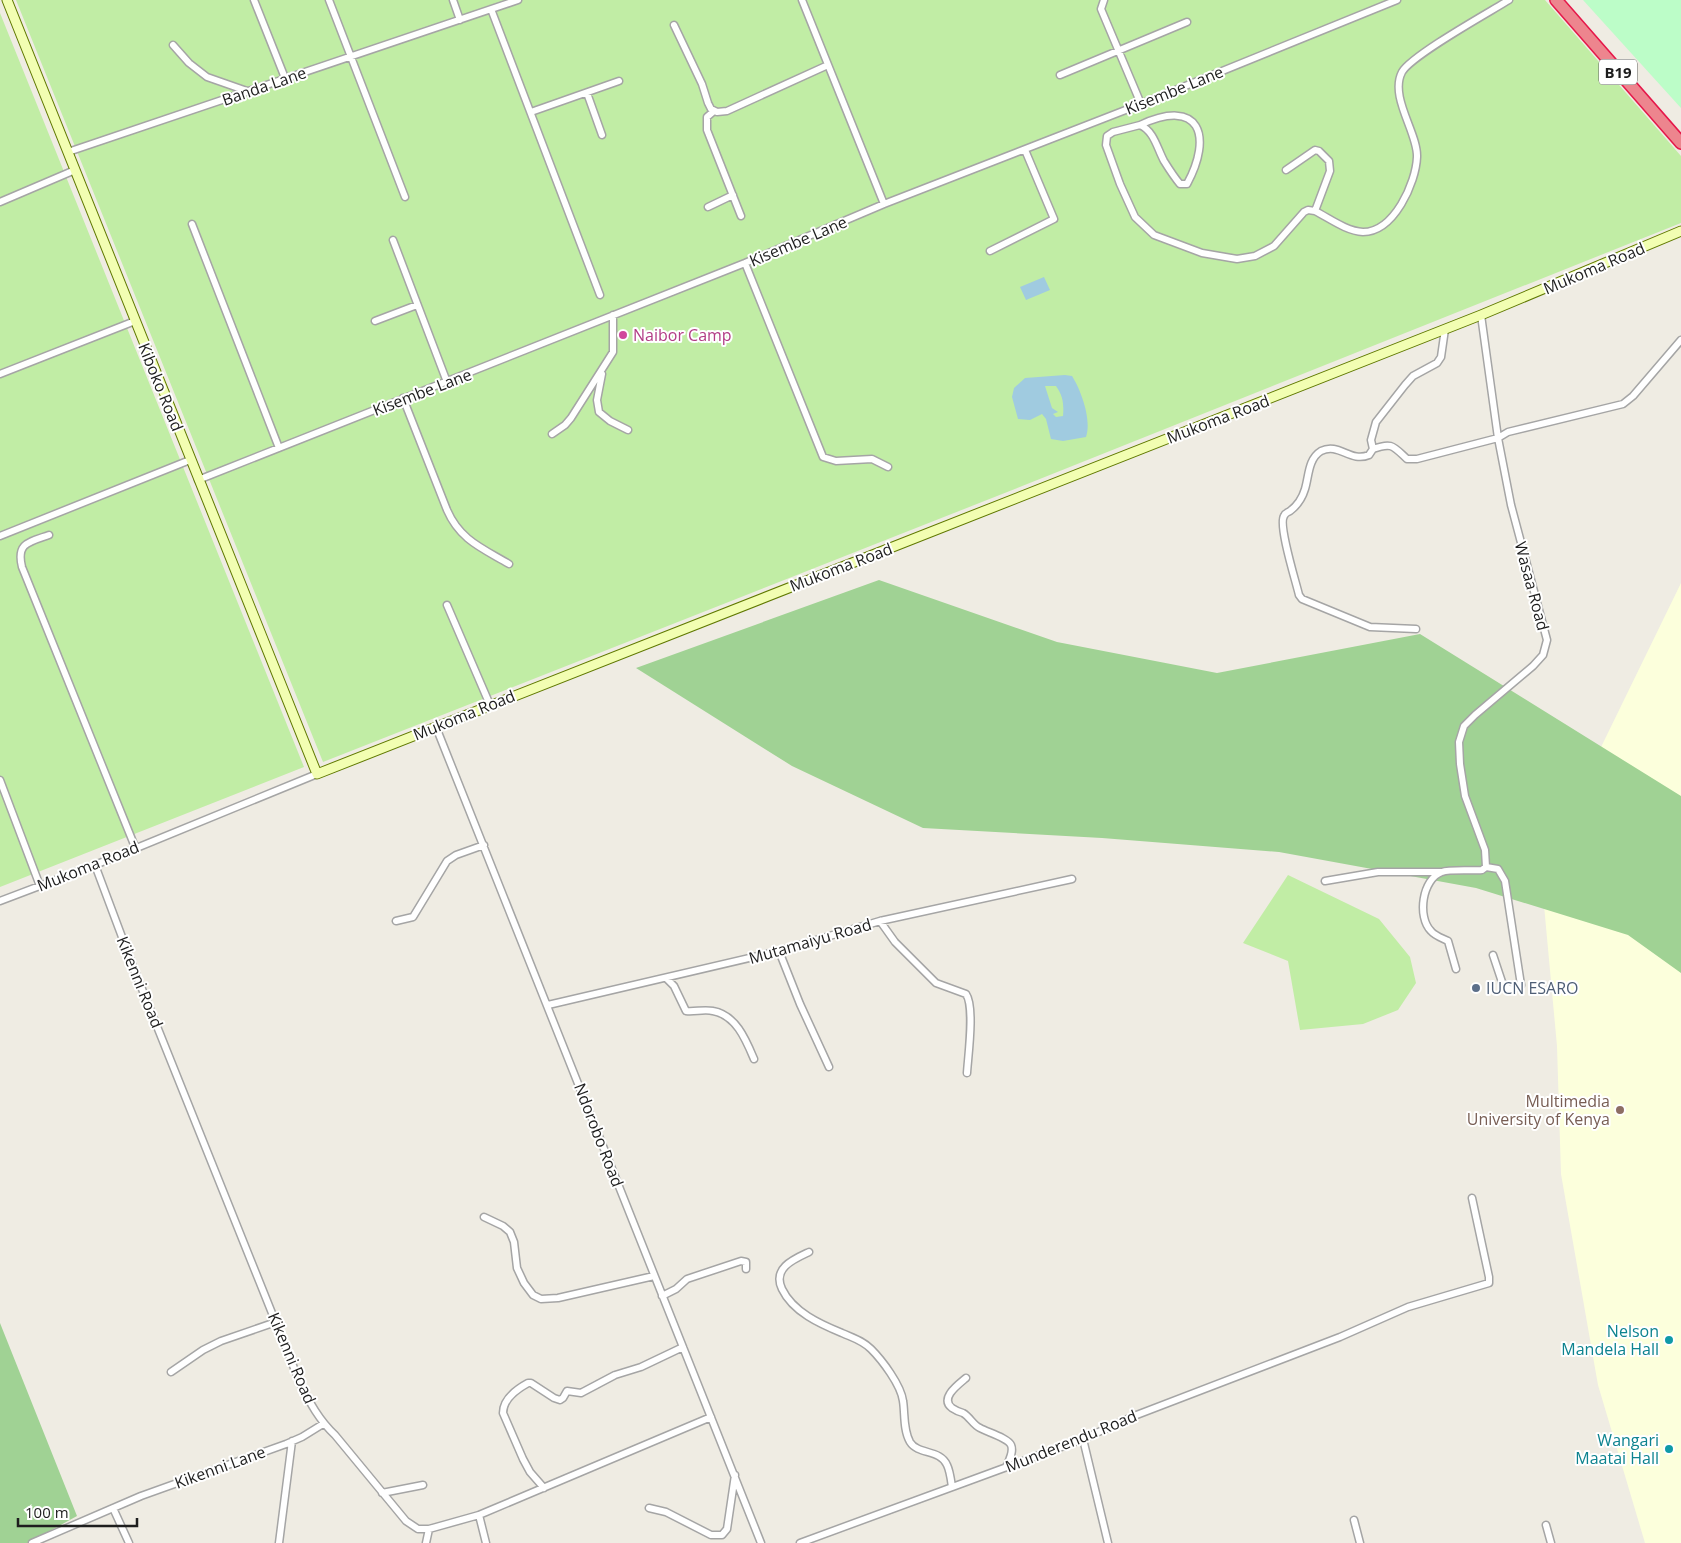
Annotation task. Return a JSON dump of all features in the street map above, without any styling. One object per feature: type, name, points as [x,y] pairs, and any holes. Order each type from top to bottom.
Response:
[{"type":"highway","name":"B19","points":[[1556,0],[1681,143]]},
{"type":"street","name":"Kiboko Road","points":[[7,0],[317,774]]},
{"type":"street","points":[[254,0],[285,78]]},
{"type":"street","points":[[329,0],[405,197]]},
{"type":"street","points":[[452,0],[460,20]]},
{"type":"street","name":"Banda Lane","points":[[68,152],[518,0]]},
{"type":"street","points":[[802,0],[884,204]]},
{"type":"street","points":[[1104,0],[1101,9],[1141,104]]},
{"type":"street","name":"Kisembe Lane","points":[[198,480],[745,263],[884,204],[1141,104],[1397,0]]},
{"type":"street","points":[[1140,125],[1146,128],[1153,137],[1174,177],[1180,184],[1187,184],[1195,167],[1200,137],[1193,122],[1184,115],[1157,117],[1140,125],[1114,132],[1108,136],[1106,145],[1120,184],[1135,217],[1154,235],[1202,253],[1237,259],[1255,256],[1274,246],[1304,212],[1308,210],[1314,211],[1351,230],[1364,232],[1374,230],[1389,220],[1400,208],[1409,187],[1417,158],[1400,96],[1399,85],[1402,73],[1409,64],[1509,0]]},
{"type":"street","points":[[491,9],[600,295]]},
{"type":"street","points":[[1060,75],[1187,22]]},
{"type":"street","points":[[674,25],[702,84],[708,104],[714,111]]},
{"type":"street","points":[[173,45],[189,63],[207,77],[247,91]]},
{"type":"street","points":[[741,216],[707,130],[707,117],[714,111],[727,111],[828,66]]},
{"type":"street","points":[[531,112],[619,81]]},
{"type":"street","points":[[587,93],[602,135]]},
{"type":"street","points":[[990,252],[1054,220],[1024,150]]},
{"type":"street","points":[[1286,170],[1315,150],[1319,151],[1329,161],[1330,171],[1314,211]]},
{"type":"street","points":[[0,202],[75,170]]},
{"type":"street","points":[[708,207],[733,195]]},
{"type":"street","points":[[192,224],[279,448]]},
{"type":"street","name":"Mukoma Road","points":[[0,901],[490,705],[1481,316],[1681,231]]},
{"type":"street","points":[[392,240],[447,382]]},
{"type":"street","points":[[745,263],[823,458],[836,461],[872,459],[888,467]]},
{"type":"street","points":[[375,321],[417,305]]},
{"type":"street","points":[[552,434],[571,418],[614,349],[613,315]]},
{"type":"street","name":"Wasaa Road","points":[[1481,316],[1498,438],[1511,505],[1547,640],[1543,655],[1464,726],[1459,742],[1465,796],[1485,850],[1486,867]]},
{"type":"street","points":[[0,374],[135,321]]},
{"type":"street","points":[[1373,449],[1371,440],[1376,422],[1413,376],[1437,363],[1441,357],[1445,330]]},
{"type":"street","points":[[1416,629],[1370,626],[1302,598],[1299,595],[1282,521],[1283,516],[1301,501],[1314,457],[1322,451],[1337,449],[1356,458],[1364,457],[1373,449],[1390,444],[1407,459],[1417,459],[1498,438],[1508,432],[1623,404],[1633,396],[1681,340]]},
{"type":"street","points":[[602,370],[597,400],[599,412],[610,421],[628,430]]},
{"type":"street","points":[[402,398],[446,510],[456,528],[464,537],[509,564]]},
{"type":"street","points":[[0,536],[190,460]]},
{"type":"street","points":[[49,535],[24,545],[20,551],[22,567],[136,847]]},
{"type":"street","points":[[448,605],[490,705]]},
{"type":"street","name":"Ndorobo Road","points":[[436,727],[762,1543]]},
{"type":"street","points":[[0,780],[40,886]]},
{"type":"street","points":[[396,921],[413,917],[447,861],[456,855],[484,845]]},
{"type":"street","name":"Kikenni Road","points":[[94,864],[134,969],[304,1390],[323,1424],[406,1522],[418,1529],[429,1529]]},
{"type":"street","points":[[1325,881],[1378,872],[1442,872],[1482,870],[1486,867],[1498,869],[1505,882],[1521,985],[1510,990],[1502,982],[1494,955]]},
{"type":"street","points":[[1442,872],[1433,878],[1428,885],[1424,917],[1431,932],[1448,941],[1456,969]]},
{"type":"street","name":"Mutamaiyu Road","points":[[548,1005],[779,951],[880,921],[1072,879]]},
{"type":"street","points":[[880,921],[895,942],[936,983],[966,994],[968,997],[970,1026],[967,1073]]},
{"type":"street","points":[[779,951],[800,1004],[829,1066]]},
{"type":"street","points":[[666,978],[674,986],[686,1011],[715,1011],[730,1019],[739,1028],[754,1059]]},
{"type":"street","name":"Munderendu Road","points":[[800,1543],[1082,1439],[1134,1416],[1340,1337],[1408,1307],[1489,1283],[1472,1198]]},
{"type":"street","points":[[484,1217],[503,1226],[510,1232],[514,1242],[517,1268],[524,1283],[533,1295],[541,1299],[558,1298],[654,1276]]},
{"type":"street","points":[[809,1252],[788,1262],[783,1267],[779,1280],[784,1294],[796,1308],[827,1327],[861,1340],[878,1357],[901,1392],[909,1441],[920,1449],[943,1458],[948,1465],[952,1487]]},
{"type":"street","points":[[662,1296],[676,1289],[687,1279],[731,1264],[744,1261],[747,1264],[746,1268]]},
{"type":"street","points":[[171,1372],[220,1341],[276,1322]]},
{"type":"street","points":[[544,1488],[530,1472],[523,1459],[503,1413],[503,1406],[506,1401],[528,1383],[560,1400],[564,1398],[567,1391],[581,1393],[615,1375],[641,1367],[683,1347]]},
{"type":"street","points":[[966,1378],[948,1397],[949,1404],[951,1408],[965,1414],[979,1428],[1008,1441],[1012,1446],[1012,1454],[1006,1467]]},
{"type":"street","points":[[426,1543],[429,1529],[479,1515],[711,1417]]},
{"type":"street","name":"Kikenni Lane","points":[[32,1543],[150,1492],[292,1441],[323,1424]]},
{"type":"street","points":[[1082,1439],[1108,1543]]},
{"type":"street","points":[[278,1543],[292,1441]]},
{"type":"street","points":[[650,1508],[666,1512],[711,1535],[722,1535],[727,1529],[735,1474]]},
{"type":"street","points":[[382,1494],[423,1485]]},
{"type":"street","points":[[114,1508],[129,1543]]},
{"type":"street","points":[[479,1515],[486,1543]]},
{"type":"street","points":[[1354,1520],[1360,1543]]},
{"type":"street","points":[[1546,1525],[1551,1543]]},
{"type":"shaded area","name":"Multimedia University of Kenya","points":[[1681,583],[1681,1543],[1645,1543],[1598,1385],[1561,1174],[1557,1046],[1540,862],[1584,782]]},
{"type":"green space","points":[[16,0],[1545,0],[1681,156],[1681,223],[323,762]]},
{"type":"green space","points":[[1583,0],[1681,0],[1681,108]]},
{"type":"green space","points":[[0,13],[304,767],[0,887]]},
{"type":"green space","points":[[879,580],[1057,642],[1217,673],[1420,634],[1681,796],[1681,973],[1628,935],[1476,888],[1279,852],[1102,838],[923,828],[792,766],[636,668]]},
{"type":"green space","points":[[1288,875],[1379,919],[1410,957],[1416,983],[1398,1010],[1363,1024],[1300,1030],[1288,961],[1243,943]]},
{"type":"green space","points":[[0,1323],[77,1516],[28,1543],[0,1543]]},
{"type":"water","points":[[1044,277],[1050,290],[1026,300],[1020,287]]},
{"type":"water","points":[[1072,376],[1085,405],[1088,422],[1086,437],[1063,441],[1051,439],[1046,419],[1042,414],[1030,420],[1018,419],[1012,397],[1014,388],[1025,378]],"holes":[[[1045,386],[1056,386],[1062,397],[1063,408],[1063,416],[1056,417],[1053,414],[1058,412],[1052,408]]]},
{"type":"place","name":"Naibor Camp","points":[[623,335]]},
{"type":"place","name":"IUCN ESARO","points":[[1476,988]]},
{"type":"place","name":"Multimedia University of Kenya","points":[[1620,1110]]},
{"type":"place","name":"Nelson Mandela Hall","points":[[1669,1340]]},
{"type":"place","name":"Wangari Maatai Hall","points":[[1669,1449]]}]
